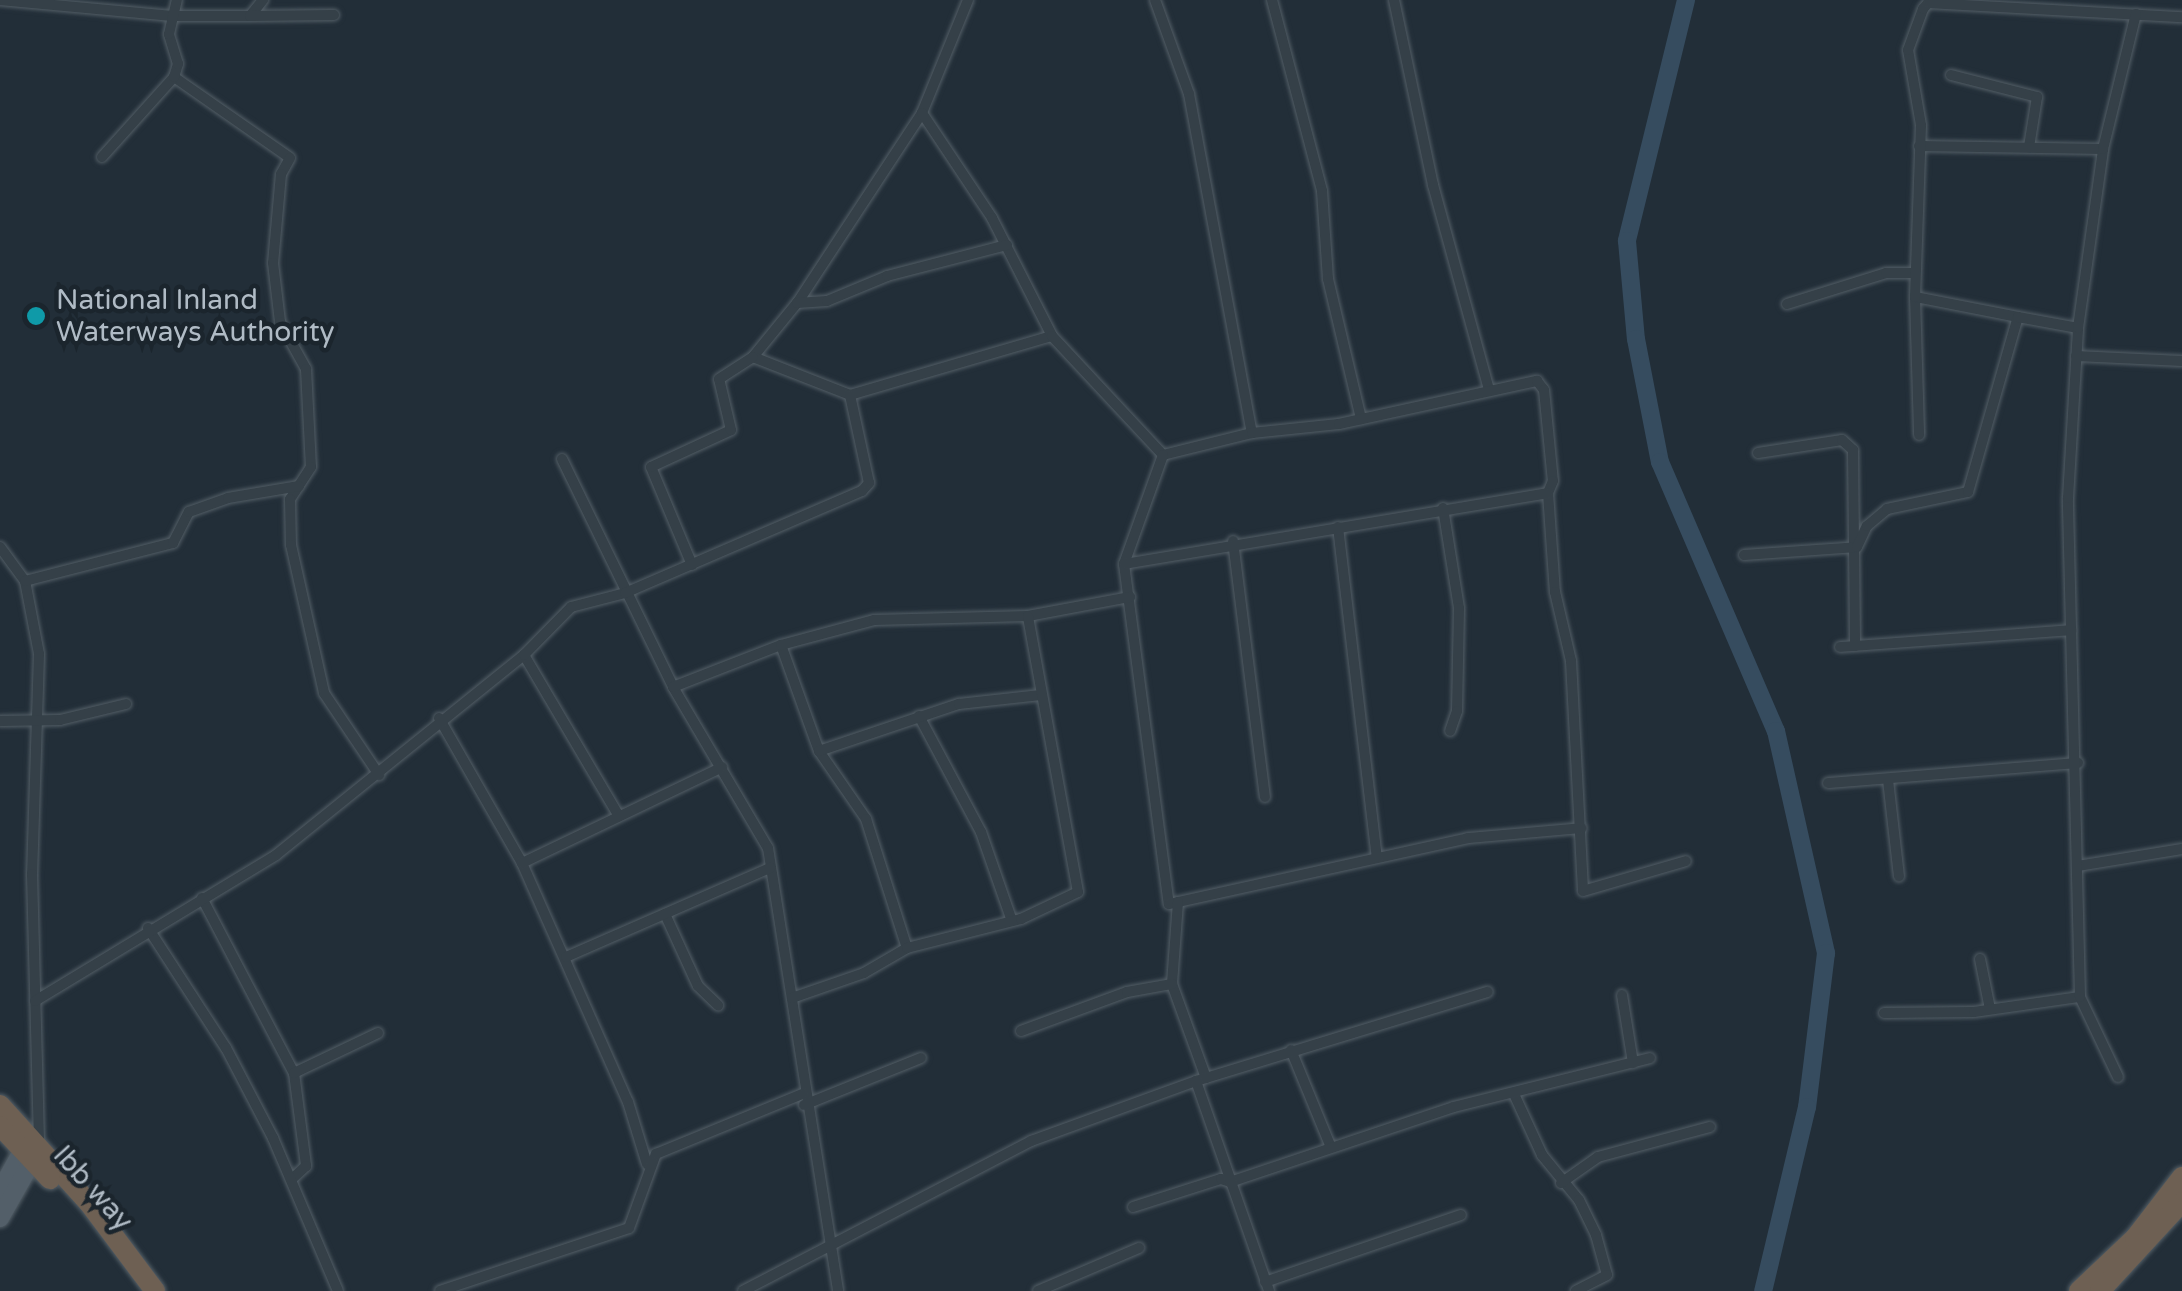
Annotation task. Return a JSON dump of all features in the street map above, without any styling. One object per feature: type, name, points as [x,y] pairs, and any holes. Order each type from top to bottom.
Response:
[{"type":"highway","points":[[0,1105],[155,1291]]},
{"type":"highway","name":"Ibb way","points":[[0,1126],[33,1144],[140,1291]]},
{"type":"highway","points":[[2079,1291],[2135,1238],[2182,1177]]},
{"type":"highway","points":[[2100,1291],[2182,1202]]},
{"type":"main road","points":[[0,1191],[33,1144]]},
{"type":"main road","points":[[0,1218],[33,1144]]},
{"type":"street","points":[[0,0],[65,2],[172,16],[334,15]]},
{"type":"street","points":[[102,156],[174,77],[172,16],[178,0]]},
{"type":"street","points":[[250,16],[263,0]]},
{"type":"street","points":[[692,565],[651,467],[731,430],[719,379],[754,357],[797,303],[922,113],[968,0]]},
{"type":"street","points":[[1155,0],[1189,94],[1252,432]]},
{"type":"street","points":[[1272,0],[1322,191],[1328,279],[1362,419]]},
{"type":"street","points":[[1394,0],[1432,185],[1489,390]]},
{"type":"street","points":[[1918,435],[1912,273],[1919,146],[1908,50],[1928,3],[2088,6],[2182,17]]},
{"type":"street","points":[[2118,1077],[2080,998],[2078,762],[2068,498],[2078,328],[2102,149],[2136,14]]},
{"type":"street","points":[[1951,75],[2037,96],[2029,147]]},
{"type":"street","points":[[174,77],[290,158],[281,174],[273,263],[280,322],[306,369],[311,467],[290,499],[291,545],[324,693],[378,775]]},
{"type":"street","points":[[922,113],[1007,245],[1052,336],[1164,455]]},
{"type":"street","points":[[1919,146],[2102,149]]},
{"type":"street","points":[[797,303],[827,301],[887,276],[1007,245]]},
{"type":"street","points":[[1787,304],[1886,273],[1912,273]]},
{"type":"street","points":[[1915,297],[2078,328]]},
{"type":"street","points":[[1857,547],[1868,526],[1888,510],[1968,492],[2018,317]]},
{"type":"street","points":[[754,357],[850,395],[1052,336]]},
{"type":"street","points":[[2076,356],[2182,362]]},
{"type":"street","points":[[1164,455],[1252,432],[1362,419],[1533,381],[1544,390],[1553,481],[1548,493],[1555,592],[1571,661],[1583,891],[1686,860]]},
{"type":"street","points":[[35,1001],[148,928],[276,855],[378,775],[439,718],[524,655],[571,607],[626,592],[862,491],[869,482],[850,395]]},
{"type":"street","points":[[1758,452],[1842,440],[1854,450],[1855,646]]},
{"type":"street","points":[[1164,455],[1124,564],[1168,904],[1468,838],[1582,828]]},
{"type":"street","points":[[562,459],[673,687],[768,848],[792,998],[803,1099],[838,1291]]},
{"type":"street","points":[[25,582],[173,542],[190,512],[228,498],[300,486]]},
{"type":"street","points":[[1124,564],[1233,542],[1548,493]]},
{"type":"street","points":[[1443,508],[1460,638],[1457,711],[1450,731]]},
{"type":"street","points":[[1338,528],[1377,858]]},
{"type":"street","points":[[1233,542],[1264,797]]},
{"type":"street","points":[[0,547],[25,582],[39,654],[33,1144]]},
{"type":"street","points":[[1744,555],[1857,547]]},
{"type":"street","points":[[673,687],[781,645],[874,620],[1028,616],[1130,597]]},
{"type":"street","points":[[792,998],[864,973],[908,948],[1012,921],[1078,892],[1028,616]]},
{"type":"street","points":[[1840,647],[2071,630]]},
{"type":"street","points":[[781,645],[818,751],[866,818],[908,948]]},
{"type":"street","points":[[524,655],[619,816]]},
{"type":"street","points":[[818,751],[959,704],[1042,695]]},
{"type":"street","points":[[0,720],[39,721],[126,704]]},
{"type":"street","points":[[918,716],[981,832],[1012,921]]},
{"type":"street","points":[[439,718],[522,863],[566,957],[648,1164]]},
{"type":"street","points":[[1828,782],[2078,762]]},
{"type":"street","points":[[522,863],[722,767]]},
{"type":"street","points":[[1888,780],[1898,876]]},
{"type":"street","points":[[2078,866],[2182,849]]},
{"type":"street","points":[[566,957],[770,868]]},
{"type":"street","points":[[202,898],[294,1072],[306,1166],[292,1179]]},
{"type":"street","points":[[1178,902],[1172,984],[1230,1182],[1267,1286],[1461,1215]]},
{"type":"street","points":[[665,914],[698,986],[718,1004]]},
{"type":"street","points":[[148,928],[226,1048],[292,1179],[338,1291]]},
{"type":"street","points":[[1980,960],[1990,1009]]},
{"type":"street","points":[[1021,1031],[1127,992],[1172,984]]},
{"type":"street","points":[[743,1291],[1032,1141],[1201,1079],[1488,992]]},
{"type":"street","points":[[1622,995],[1632,1063]]},
{"type":"street","points":[[1884,1013],[1990,1009],[2080,998]]},
{"type":"street","points":[[294,1072],[378,1033]]},
{"type":"street","points":[[1291,1050],[1330,1145]]},
{"type":"street","points":[[440,1291],[629,1228],[648,1164],[656,1154],[921,1058]]},
{"type":"street","points":[[1133,1207],[1221,1179],[1230,1182],[1330,1145],[1650,1058]]},
{"type":"street","points":[[1514,1094],[1561,1182],[1590,1218],[1607,1275],[1576,1291]]},
{"type":"street","points":[[1561,1182],[1598,1157],[1710,1127]]},
{"type":"street","points":[[1038,1291],[1139,1248]]},
{"type":"waterway","points":[[1686,0],[1627,241],[1636,339],[1660,462],[1776,731],[1826,953],[1807,1107],[1763,1291]]},
{"type":"place","name":"National Inland Waterways Authority","points":[[36,316]]}]
